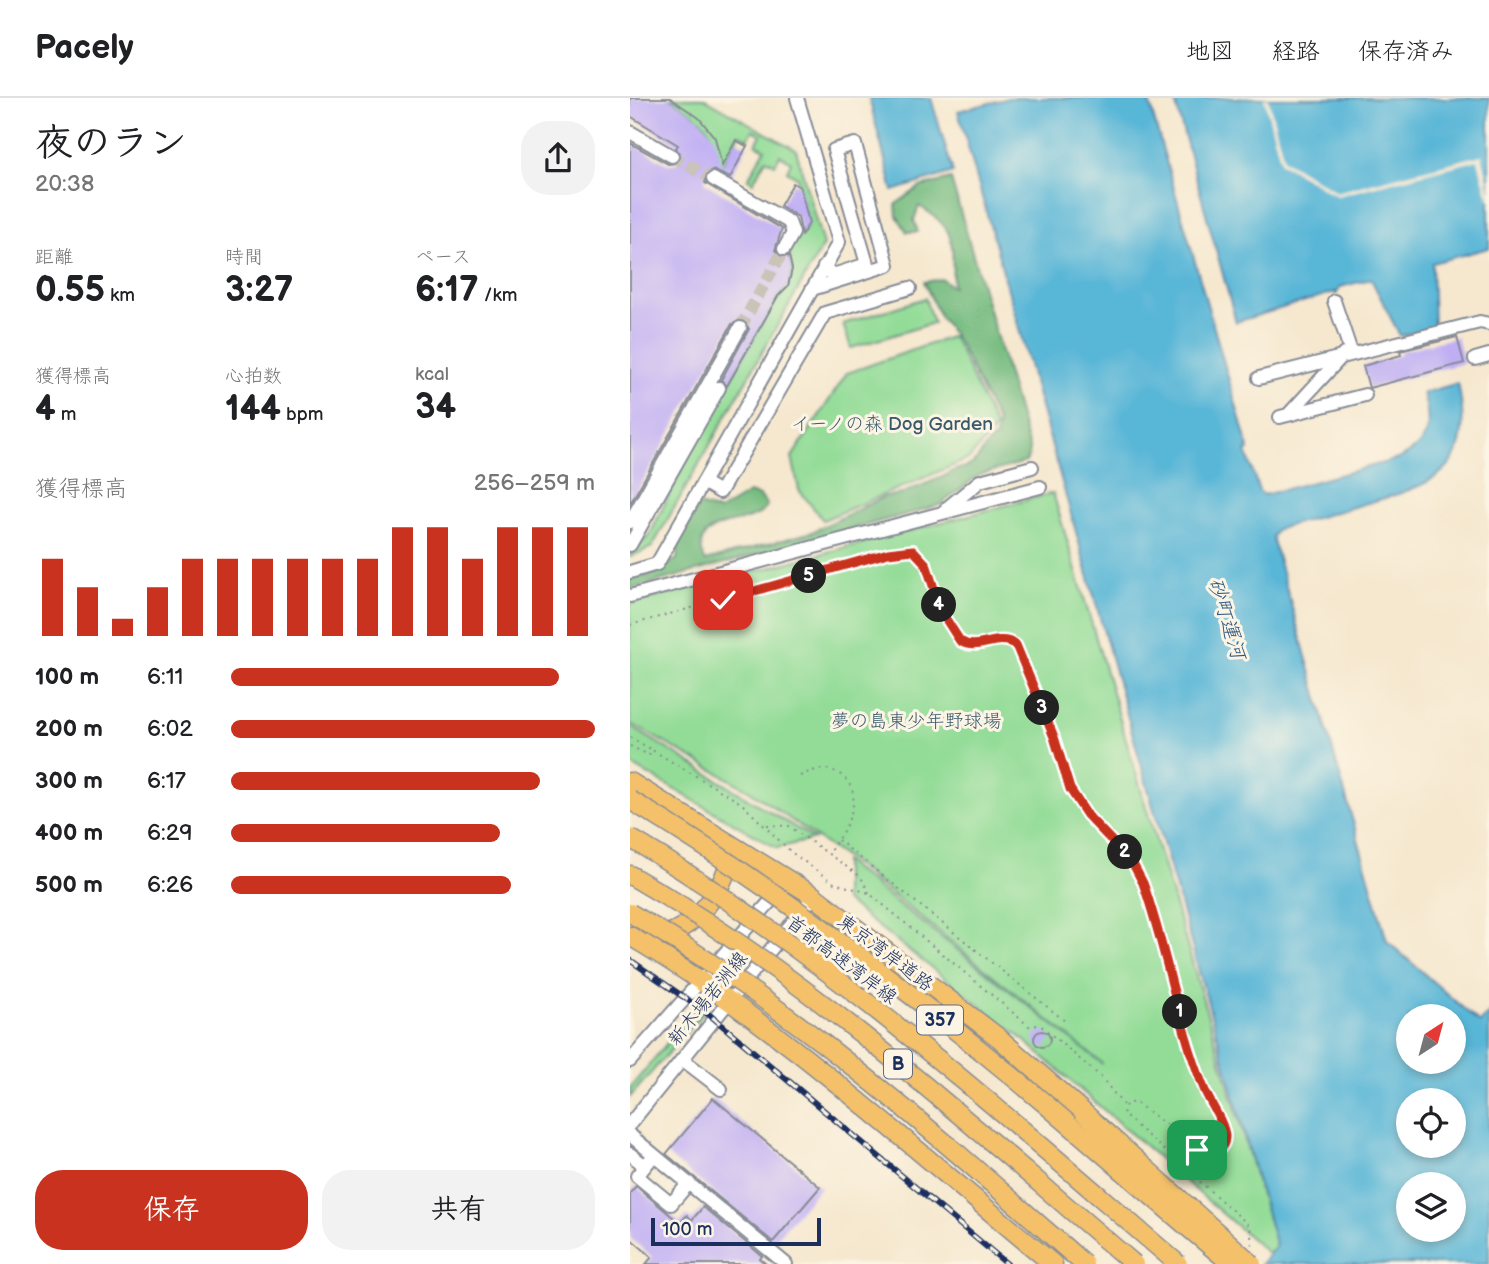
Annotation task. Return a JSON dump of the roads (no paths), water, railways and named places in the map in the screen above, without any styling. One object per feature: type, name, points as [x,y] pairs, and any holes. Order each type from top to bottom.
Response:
[{"type":"highway","name":"357","points":[[630,782],[790,879],[999,1038],[1252,1264]]},
{"type":"highway","name":"東京湾岸道路","points":[[630,800],[748,877],[876,970],[1007,1072],[1232,1264]]},
{"type":"highway","name":"首都高速湾岸線","points":[[630,838],[766,928],[893,1023],[1178,1264]]},
{"type":"highway","points":[[630,927],[658,936],[678,932],[689,925],[729,871],[730,852],[726,839]]},
{"type":"highway","name":"B","points":[[636,880],[699,915],[799,984],[1134,1264]]},
{"type":"highway","points":[[630,913],[690,948],[768,1000],[842,1056],[1084,1264]]},
{"type":"highway","points":[[630,936],[731,999],[1053,1264]]},
{"type":"street","points":[[630,572],[657,564],[839,242],[797,98]]},
{"type":"street","points":[[630,132],[673,156]]},
{"type":"street","points":[[812,289],[888,265],[855,144],[834,150],[867,264],[833,275],[824,267]]},
{"type":"street","points":[[713,179],[792,224],[793,233],[785,249]]},
{"type":"street","points":[[705,479],[724,485],[825,313],[910,288]]},
{"type":"street","points":[[1334,301],[1348,353]]},
{"type":"street","points":[[1259,377],[1480,322],[1489,324]]},
{"type":"street","points":[[630,522],[632,510],[740,328]]},
{"type":"street","points":[[1348,353],[1284,416],[1365,394]]},
{"type":"street","points":[[1475,359],[1489,355]]},
{"type":"street","points":[[630,545],[719,388]]},
{"type":"street","points":[[944,510],[980,481],[1032,467]]},
{"type":"street","points":[[630,596],[944,510],[1040,487]]},
{"type":"street","name":"新木場若洲線","points":[[630,1061],[700,978],[790,879]]},
{"type":"street","name":"新木場若洲線","points":[[630,1124],[814,896]]},
{"type":"street","points":[[682,1059],[721,1089]]},
{"type":"street","points":[[630,1135],[786,1264]]},
{"type":"street","points":[[630,1154],[645,1166]]},
{"type":"street","points":[[654,1155],[636,1176],[671,1204],[689,1183]]},
{"type":"water","points":[[869,98],[931,98],[953,172],[893,191]]},
{"type":"water","name":"砂町運河","points":[[1009,98],[1148,98],[1249,450],[1246,451],[1259,491],[1264,495],[1398,459],[1409,453],[1423,440],[1428,424],[1423,393],[1458,383],[1462,433],[1457,451],[1448,466],[1435,477],[1396,495],[1277,529],[1272,537],[1387,941],[1458,1004],[1396,1004],[1396,1074],[1466,1074],[1466,1011],[1480,1023],[1489,1013],[1489,1264],[1261,1264],[1276,1246],[958,111]]},
{"type":"water","points":[[1174,98],[1489,98],[1489,248],[1432,263],[1434,327],[1400,336],[1371,279],[1340,287],[1336,295],[1335,292],[1236,322]]},
{"type":"tunnel","points":[[672,156],[713,179]]},
{"type":"tunnel","points":[[740,328],[784,249]]},
{"type":"railway","points":[[630,960],[711,1016],[1007,1264]]},
{"type":"park label","name":"イーノの森 Dog Garden","points":[[892,423]]},
{"type":"park label","name":"夢の島東少年野球場","points":[[916,720]]}]
